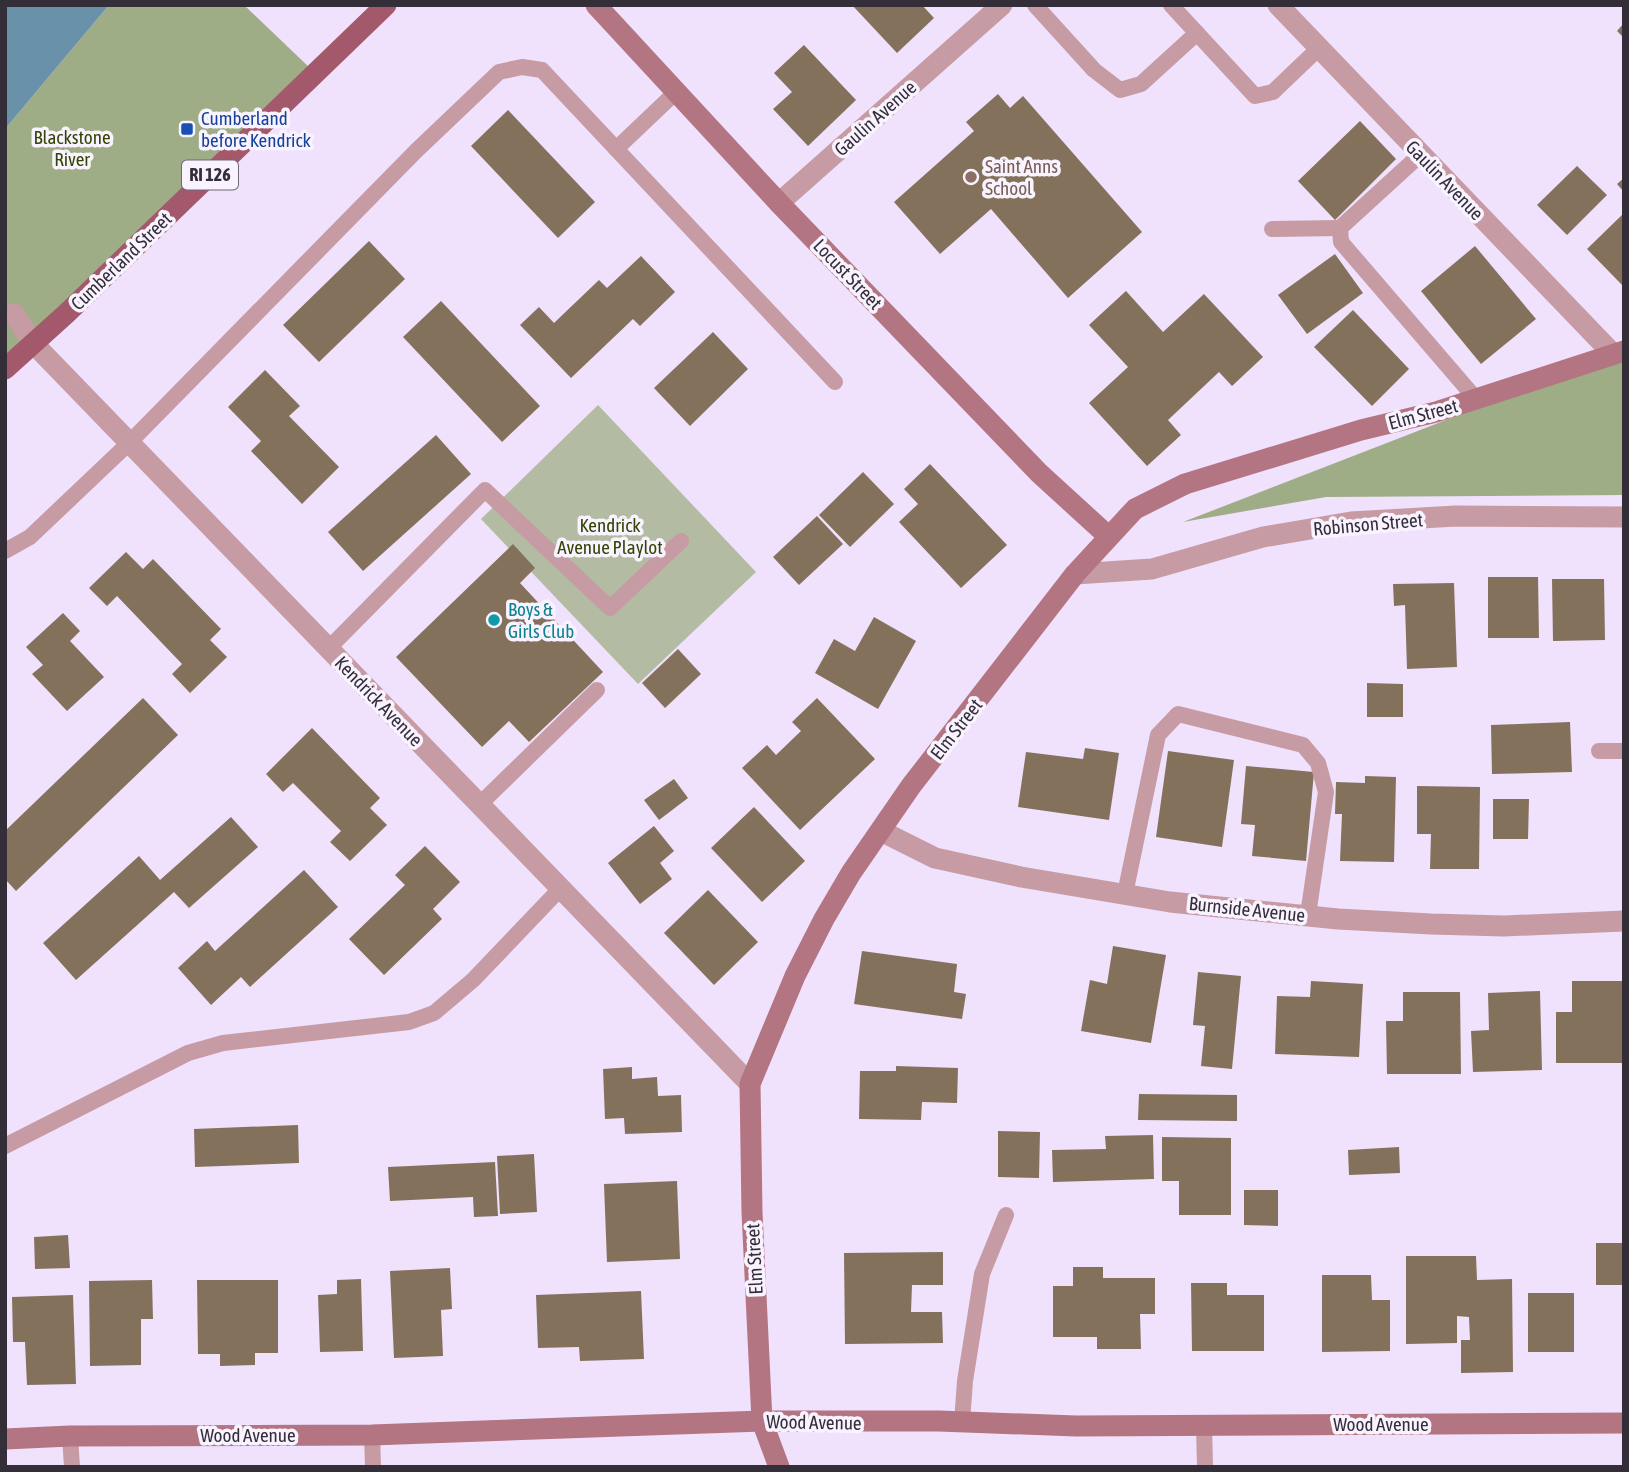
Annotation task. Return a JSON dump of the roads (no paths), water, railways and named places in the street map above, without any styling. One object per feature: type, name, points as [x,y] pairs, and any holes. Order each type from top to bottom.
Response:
[{"type":"main road","name":"Cumberland Street","points":[[5,369],[67,313],[386,5]]},
{"type":"street","name":"Locust Street","points":[[596,5],[779,203],[1039,473],[1108,536]]},
{"type":"street","name":"Gaulin Avenue","points":[[779,203],[1002,5]]},
{"type":"street","name":"Gaulin Avenue","points":[[1278,5],[1421,154],[1618,352]]},
{"type":"street","name":"Kendrick Avenue","points":[[14,314],[33,343],[750,1084]]},
{"type":"street","name":"Elm Street","points":[[779,1467],[762,1422],[752,1212],[750,1084],[767,1039],[824,919],[911,786],[1075,574],[1135,509],[1185,484],[1361,430],[1436,412],[1618,352]]},
{"type":"street","name":"Robinson Street","points":[[1075,574],[1152,569],[1263,537],[1352,522],[1456,516],[1624,517]]},
{"type":"street","name":"Burnside Avenue","points":[[881,831],[934,858],[1021,877],[1170,902],[1338,919],[1504,926],[1624,921]]},
{"type":"street","name":"Wood Avenue","points":[[5,1439],[71,1436],[372,1435],[762,1422],[962,1422],[1076,1426],[1624,1423]]},
{"type":"lane","points":[[1035,5],[1094,70],[1120,90],[1140,84],[1197,33]]},
{"type":"lane","points":[[1171,5],[1255,96],[1273,92],[1319,48]]},
{"type":"lane","points":[[5,551],[30,537],[129,443],[416,151],[499,72],[522,67],[542,70],[835,382]]},
{"type":"lane","points":[[616,149],[676,92]]},
{"type":"lane","points":[[1272,229],[1340,228],[1421,154]]},
{"type":"lane","points":[[1340,228],[1341,242],[1476,399]]},
{"type":"lane","points":[[328,649],[485,490],[610,608],[681,541]]},
{"type":"lane","points":[[479,805],[597,690]]},
{"type":"lane","points":[[1125,894],[1158,735],[1178,714],[1304,745],[1318,763],[1326,792],[1308,915]]},
{"type":"lane","points":[[1599,751],[1624,751]]},
{"type":"lane","points":[[5,1146],[151,1071],[211,1046],[409,1022],[434,1013],[473,980],[560,889]]},
{"type":"lane","points":[[962,1422],[965,1381],[982,1274],[1006,1215]]},
{"type":"lane","points":[[1204,1425],[1205,1467]]},
{"type":"lane","points":[[372,1435],[373,1467]]},
{"type":"lane","points":[[71,1436],[72,1467]]},
{"type":"water","points":[[5,5],[109,5],[5,129]]},
{"type":"place","name":"Cumberland before Kendrick","points":[[187,129]]},
{"type":"place","name":"Saint Anns School","points":[[971,177]]},
{"type":"place","name":"Boys & Girls Club","points":[[494,620]]},
{"type":"park label","name":"Blackstone River","points":[[72,148]]},
{"type":"park label","name":"Kendrick Avenue Playlot","points":[[610,536]]}]
